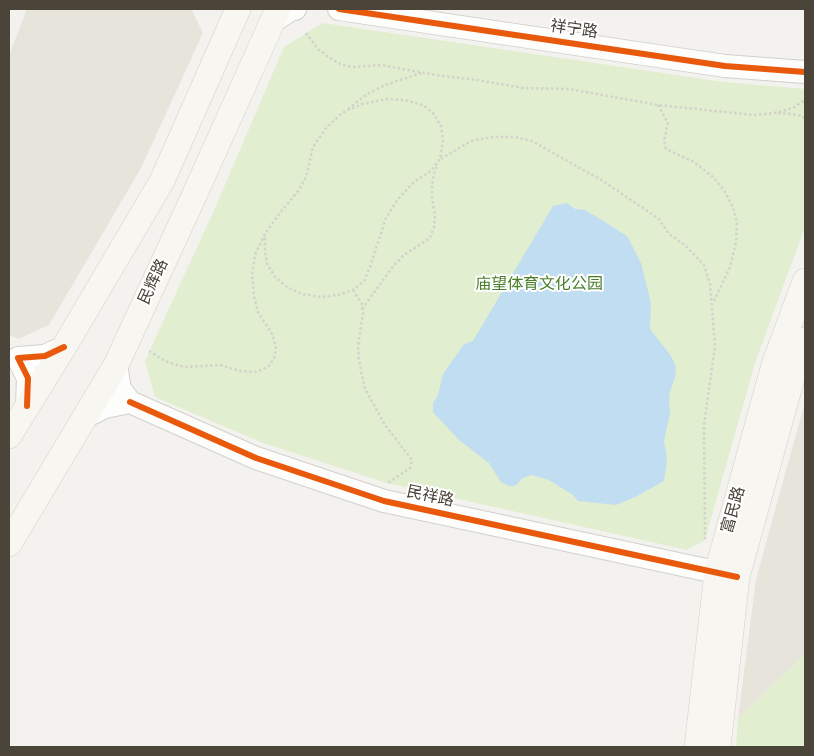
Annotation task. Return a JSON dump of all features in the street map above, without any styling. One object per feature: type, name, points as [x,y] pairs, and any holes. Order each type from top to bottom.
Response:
[{"type":"main road","points":[[9,436],[162,182],[238,9]]},
{"type":"main road","name":"民辉路","points":[[9,544],[116,365],[275,15]]},
{"type":"main road","name":"富民路","points":[[697,747],[727,574],[774,365],[805,281]]},
{"type":"main road","name":"富民路","points":[[718,747],[727,574],[805,340]]},
{"type":"street","points":[[275,15],[295,9]]},
{"type":"street","name":"祥宁路","points":[[339,9],[725,66],[805,72]]},
{"type":"street","points":[[13,356],[45,356],[64,347]]},
{"type":"street","points":[[13,356],[28,378],[27,406]]},
{"type":"street","points":[[85,417],[105,407],[130,402],[120,389],[116,365]]},
{"type":"street","name":"民祥路","points":[[130,402],[256,458],[384,501],[727,574]]},
{"type":"path","points":[[306,33],[318,49],[340,64],[353,67],[381,65],[523,88],[569,89],[658,104],[753,115],[791,114],[802,116],[805,119]]},
{"type":"path","points":[[149,351],[167,362],[184,367],[220,365],[240,371],[256,372],[268,367],[274,359],[276,348],[272,334],[258,312],[252,274],[255,255],[266,234],[279,214],[299,190],[306,177],[314,147],[326,128],[366,95],[385,85],[423,73]]},
{"type":"path","points":[[342,113],[362,104],[387,99],[404,100],[423,105],[433,113],[441,126],[444,142],[434,173],[432,187],[435,216],[430,238],[404,255],[394,265],[362,309]]},
{"type":"path","points":[[774,113],[793,108],[805,100]]},
{"type":"path","points":[[658,104],[668,123],[664,141],[666,149],[694,162],[713,177],[724,190],[733,207],[737,222],[736,242],[730,267],[712,305]]},
{"type":"path","points":[[266,234],[265,251],[267,264],[276,278],[286,287],[302,294],[321,297],[338,295],[353,290],[364,281],[386,218],[398,199],[415,181],[431,171],[440,159],[471,142],[493,137],[515,137],[532,142],[603,181],[659,219],[669,234],[686,245],[704,265],[710,284],[715,346],[704,425],[704,540]]},
{"type":"path","points":[[353,290],[362,304],[358,346],[365,389],[385,425],[412,460],[410,468],[387,483]]},
{"type":"shaded area","points":[[27,9],[191,9],[203,33],[141,168],[49,325],[18,339],[9,335],[9,55]]},
{"type":"shaded area","points":[[805,402],[805,654],[738,719],[756,579]]},
{"type":"green space","name":"庙望体育文化公园","points":[[323,23],[724,82],[805,89],[805,227],[755,363],[705,540],[687,550],[387,483],[263,443],[155,397],[145,361],[216,206],[284,47]]},
{"type":"green space","points":[[805,654],[805,747],[736,747],[738,719]]},
{"type":"water","points":[[567,203],[575,209],[585,210],[627,236],[641,263],[651,303],[650,329],[671,356],[676,367],[675,378],[670,391],[670,413],[664,441],[667,460],[664,481],[616,505],[578,501],[573,495],[549,480],[531,475],[523,478],[515,486],[509,486],[501,482],[489,463],[459,440],[433,412],[433,403],[438,395],[443,374],[464,344],[473,341],[553,206]]},
{"type":"cycle path","points":[[339,9],[725,66],[805,72]]},
{"type":"cycle path","points":[[27,406],[28,378],[18,358],[45,356],[64,347]]},
{"type":"cycle path","points":[[130,402],[256,458],[384,501],[737,577]]}]
